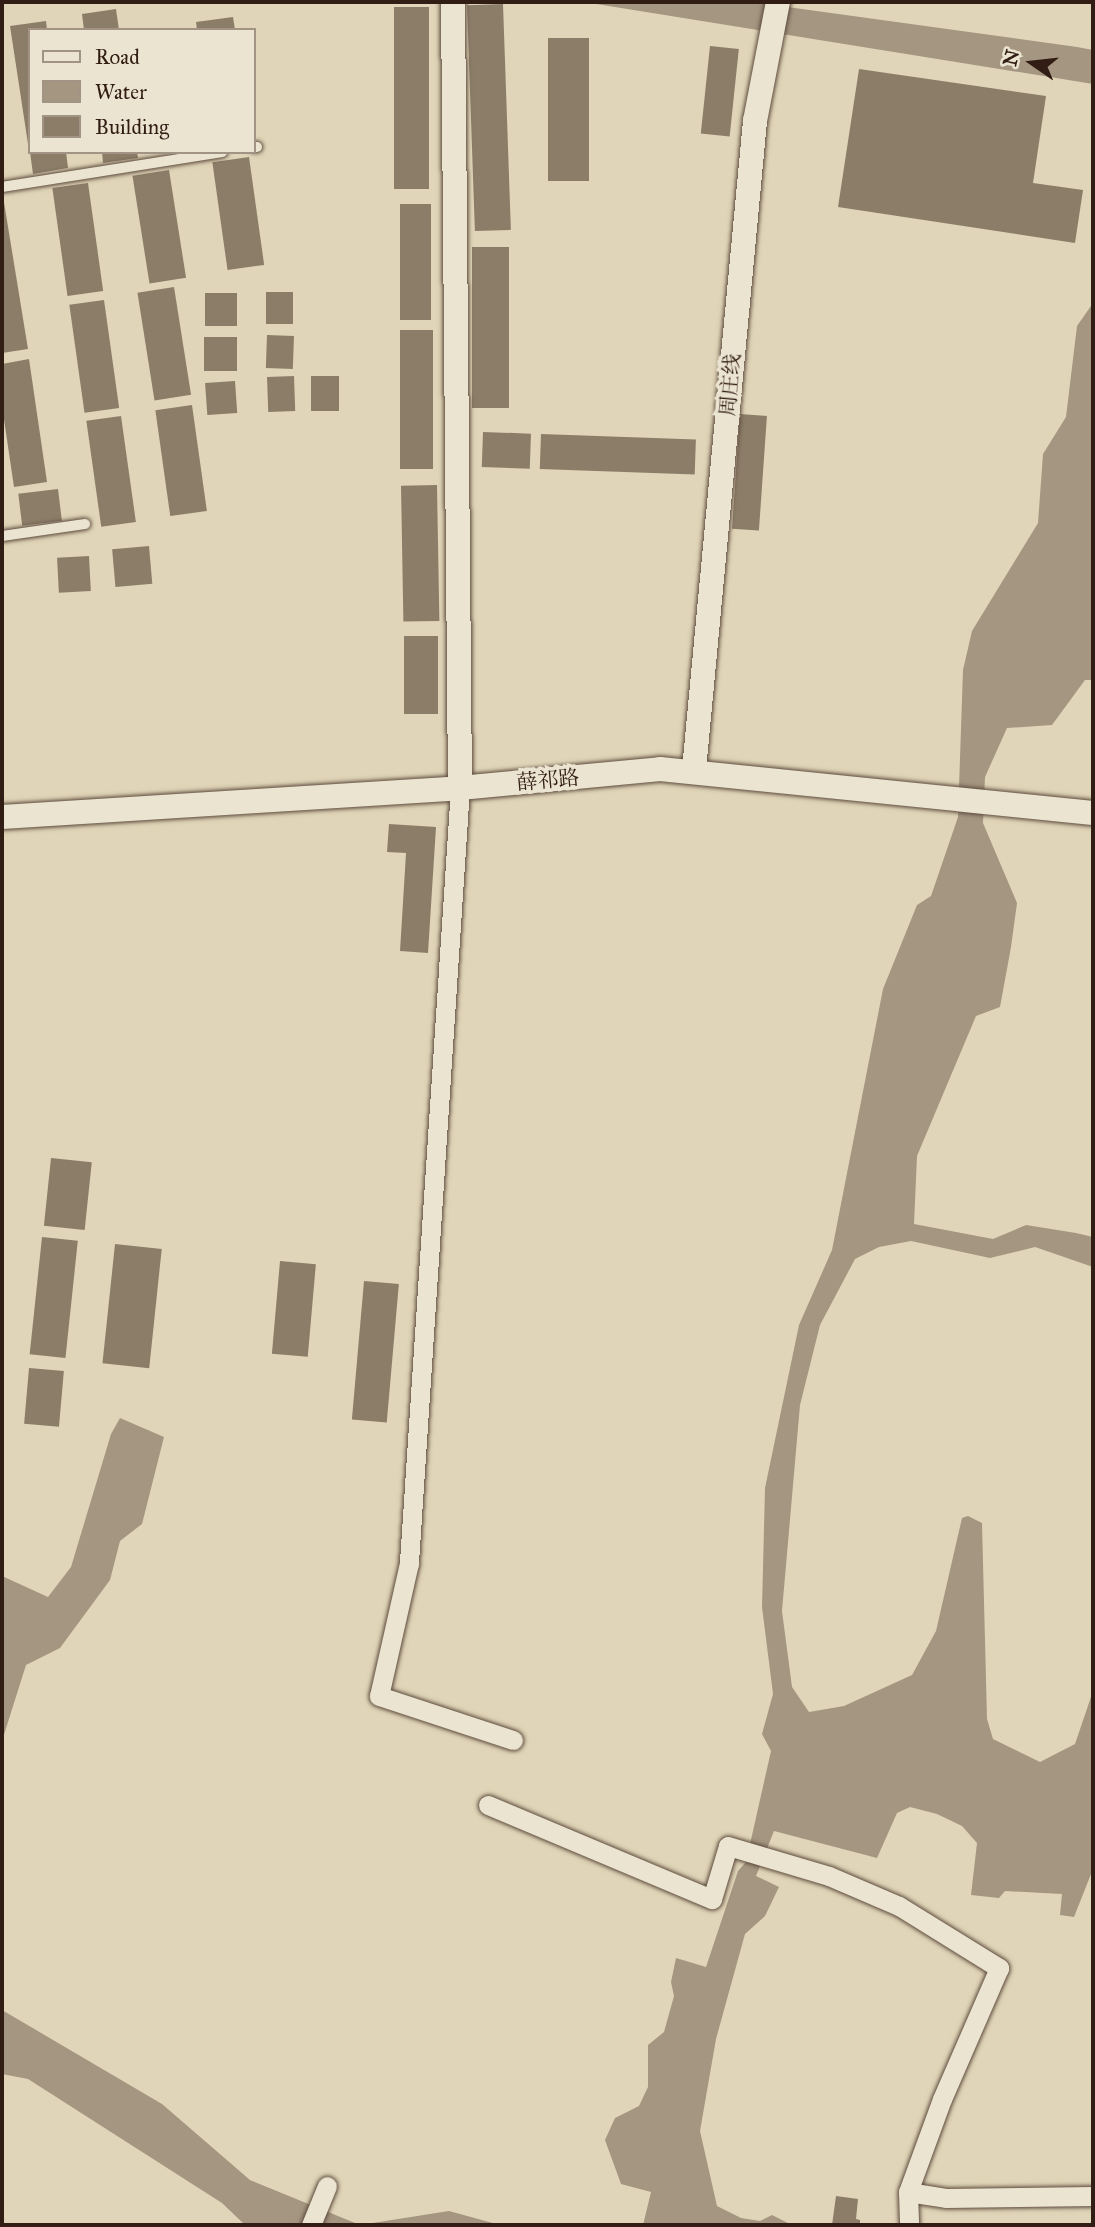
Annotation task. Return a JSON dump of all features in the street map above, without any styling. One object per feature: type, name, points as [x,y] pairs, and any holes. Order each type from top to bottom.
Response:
[{"type":"street","points":[[453,2],[460,788],[409,1563],[379,1696],[513,1740]]},
{"type":"street","name":"周庄线","points":[[694,770],[755,121],[778,2]]},
{"type":"street","name":"薛祁路","points":[[2,817],[460,788],[694,770],[1093,813]]},
{"type":"street","points":[[488,1805],[712,1899],[728,1846],[829,1876],[900,1906],[999,1968],[942,2099],[908,2192],[909,2225]]},
{"type":"street","points":[[311,2225],[327,2186]]},
{"type":"street","points":[[908,2192],[946,2198],[1093,2196]]},
{"type":"lane","points":[[2,187],[209,154]]},
{"type":"lane","points":[[2,536],[85,524]]},
{"type":"water","points":[[584,2],[752,2],[1077,47],[1093,50],[1093,84]]},
{"type":"water","points":[[1093,303],[1093,680],[1085,680],[1052,725],[1007,728],[985,777],[983,823],[1017,903],[1011,947],[1000,1007],[976,1016],[917,1156],[914,1224],[993,1239],[1026,1225],[1093,1237],[1093,1267],[1035,1247],[990,1258],[911,1241],[879,1247],[855,1259],[820,1325],[800,1405],[782,1611],[792,1687],[809,1712],[844,1706],[912,1675],[936,1631],[962,1518],[968,1516],[982,1523],[987,1719],[993,1739],[1040,1762],[1075,1744],[1093,1691],[1093,1869],[1074,1917],[1060,1915],[1062,1894],[1005,1891],[999,1898],[971,1895],[977,1843],[962,1826],[937,1814],[910,1807],[897,1813],[877,1858],[774,1831],[756,1876],[779,1887],[765,1916],[745,1934],[716,2039],[700,2131],[717,2206],[741,2218],[760,2221],[772,2215],[792,2225],[643,2225],[651,2192],[621,2184],[605,2140],[615,2118],[639,2106],[648,2087],[648,2045],[664,2032],[674,1996],[671,1982],[676,1958],[706,1967],[738,1871],[746,1862],[771,1751],[762,1734],[773,1694],[762,1607],[765,1488],[799,1325],[832,1250],[883,989],[917,905],[931,896],[958,817],[963,670],[972,631],[1038,523],[1043,454],[1066,417],[1077,326]]},
{"type":"water","points":[[120,1418],[164,1437],[142,1524],[120,1541],[110,1580],[60,1648],[26,1665],[2,1741],[2,1576],[48,1597],[71,1567],[111,1434]]},
{"type":"water","points":[[2,2010],[162,2104],[250,2180],[360,2225],[245,2225],[222,2203],[28,2079],[2,2074]]},
{"type":"water","points":[[449,2211],[500,2225],[360,2225]]},
{"type":"building","points":[[503,4],[511,230],[475,231],[467,5]]},
{"type":"building","points":[[394,7],[429,7],[429,189],[394,189]]},
{"type":"building","points":[[116,9],[119,28],[84,28],[82,14]]},
{"type":"building","points":[[233,17],[235,28],[197,28],[196,22]]},
{"type":"building","points":[[46,21],[47,28],[28,28],[28,144],[10,26]]},
{"type":"building","points":[[548,38],[589,38],[589,181],[548,181]]},
{"type":"building","points":[[710,46],[739,49],[730,137],[701,134]]},
{"type":"building","points":[[859,69],[1046,96],[1033,183],[1083,190],[1075,243],[838,207]]},
{"type":"building","points":[[30,154],[66,154],[68,168],[33,174]]},
{"type":"building","points":[[102,154],[137,154],[138,158],[103,163]]},
{"type":"building","points":[[249,157],[264,265],[228,270],[212,162]]},
{"type":"building","points":[[169,170],[186,278],[150,283],[132,176]]},
{"type":"building","points":[[88,183],[103,291],[68,296],[52,188]]},
{"type":"building","points":[[2,190],[28,349],[2,353]]},
{"type":"building","points":[[400,204],[431,204],[431,320],[400,320]]},
{"type":"building","points":[[472,247],[509,247],[509,408],[472,408]]},
{"type":"building","points":[[174,287],[191,395],[155,400],[137,293]]},
{"type":"building","points":[[266,292],[293,292],[293,324],[266,324]]},
{"type":"building","points":[[205,293],[237,293],[237,326],[205,326]]},
{"type":"building","points":[[104,300],[119,408],[85,413],[69,305]]},
{"type":"building","points":[[400,330],[433,330],[433,469],[400,469]]},
{"type":"building","points":[[267,335],[294,336],[293,369],[266,368]]},
{"type":"building","points":[[204,337],[237,337],[237,371],[204,371]]},
{"type":"building","points":[[29,359],[47,482],[14,487],[2,406],[2,364]]},
{"type":"building","points":[[294,376],[295,411],[268,412],[267,377]]},
{"type":"building","points":[[311,376],[339,376],[339,411],[311,411]]},
{"type":"building","points":[[235,381],[237,413],[207,415],[205,383]]},
{"type":"building","points":[[192,405],[207,511],[170,516],[155,410]]},
{"type":"building","points":[[740,414],[767,416],[759,531],[732,529]]},
{"type":"building","points":[[121,416],[136,522],[101,527],[86,421]]},
{"type":"building","points":[[483,432],[531,434],[530,469],[482,467]]},
{"type":"building","points":[[541,434],[696,439],[695,474],[540,469]]},
{"type":"building","points":[[437,485],[439,621],[403,622],[401,486]]},
{"type":"building","points":[[58,489],[62,521],[22,526],[18,494]]},
{"type":"building","points":[[149,546],[152,584],[115,587],[112,549]]},
{"type":"building","points":[[89,556],[91,591],[59,593],[57,558]]},
{"type":"building","points":[[404,636],[438,636],[438,714],[404,714]]},
{"type":"building","points":[[389,824],[436,827],[428,953],[400,951],[406,853],[387,852]]},
{"type":"building","points":[[51,1158],[92,1162],[85,1230],[44,1226]]},
{"type":"building","points":[[42,1237],[78,1241],[65,1358],[30,1354]]},
{"type":"building","points":[[115,1244],[162,1249],[149,1368],[102,1363]]},
{"type":"building","points":[[280,1261],[316,1264],[308,1357],[272,1354]]},
{"type":"building","points":[[364,1281],[399,1284],[387,1423],[352,1419]]},
{"type":"building","points":[[29,1368],[64,1371],[59,1427],[24,1424]]},
{"type":"building","points":[[836,2196],[858,2199],[856,2219],[860,2220],[860,2225],[832,2225]]}]
